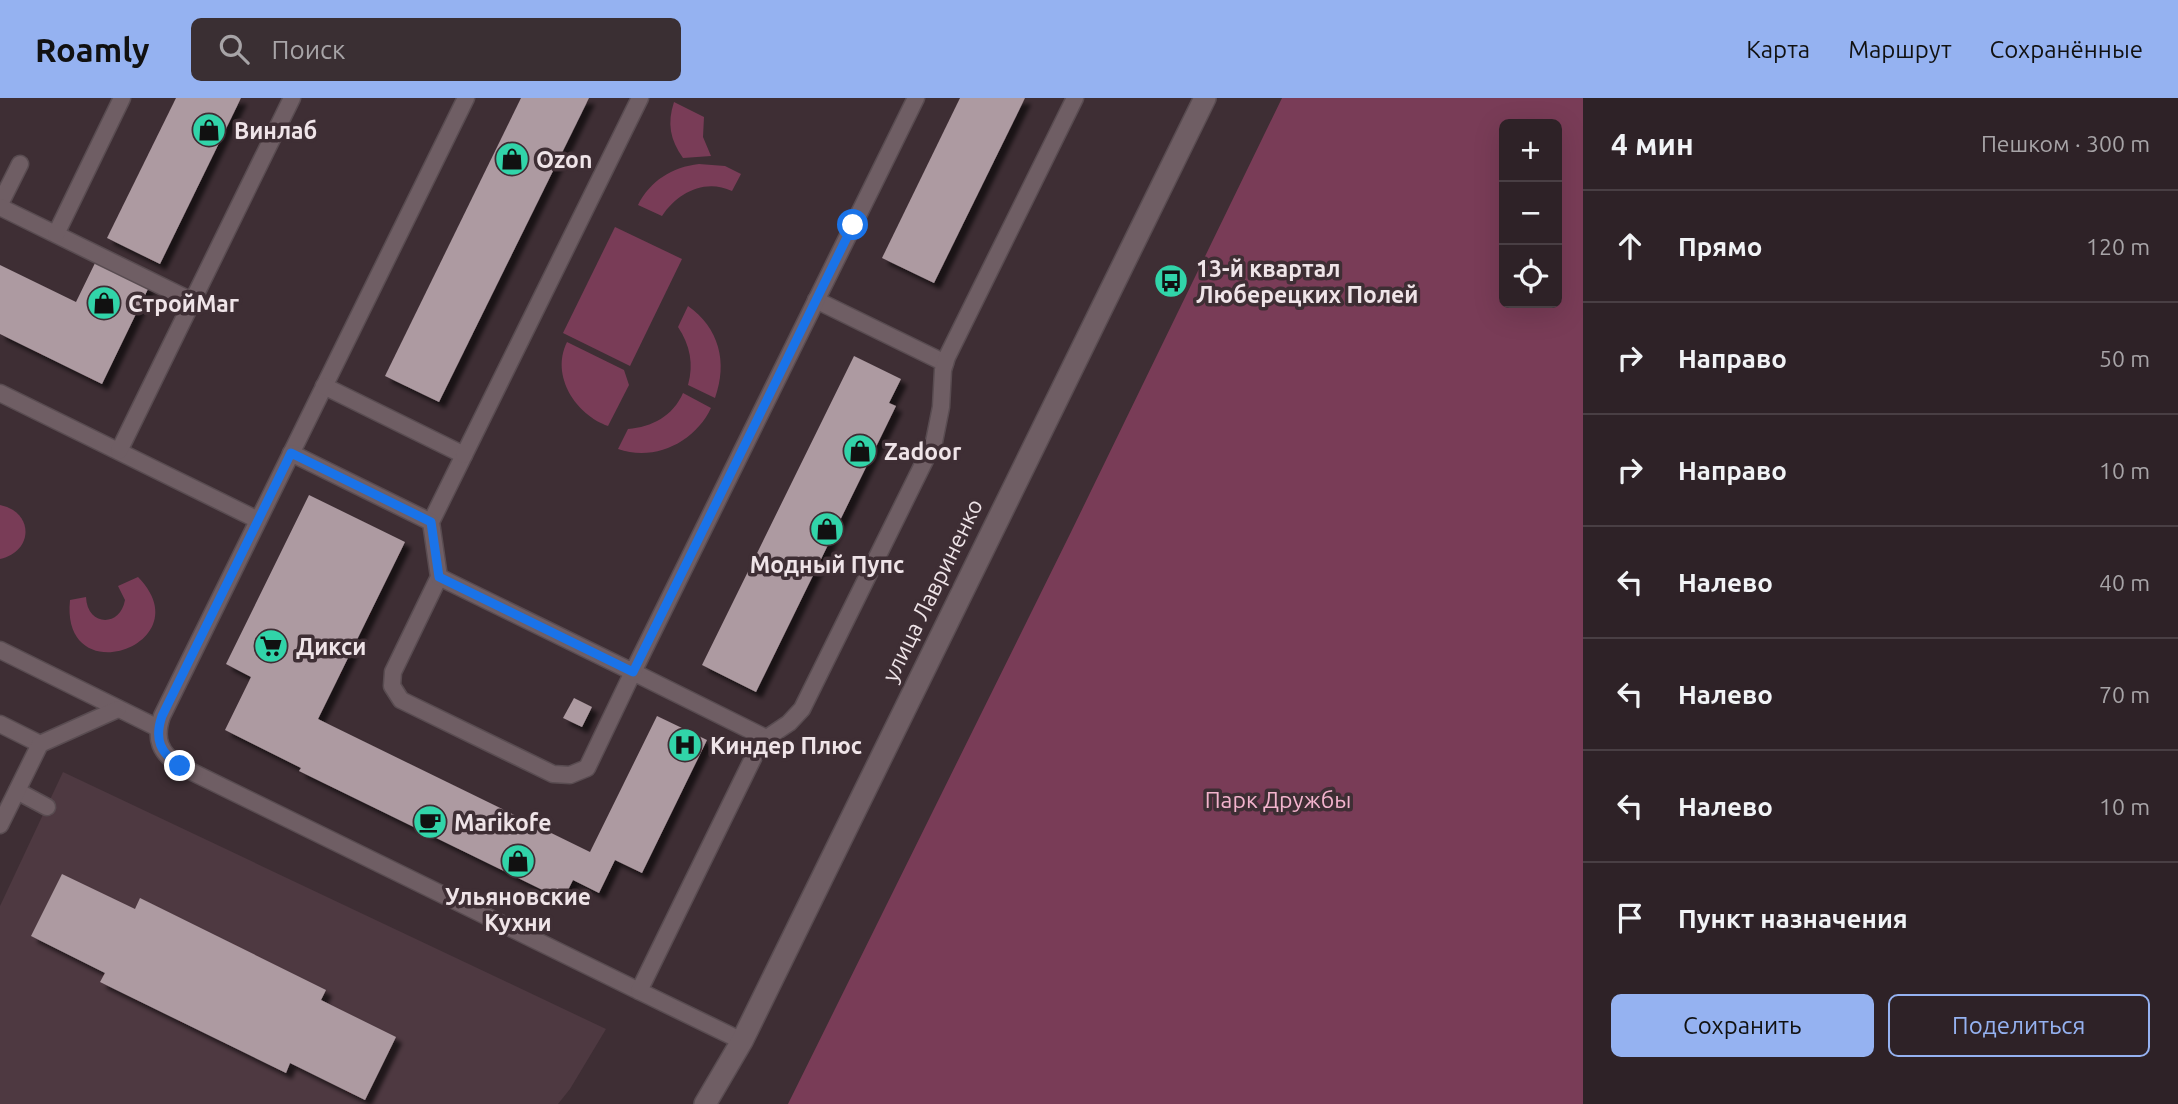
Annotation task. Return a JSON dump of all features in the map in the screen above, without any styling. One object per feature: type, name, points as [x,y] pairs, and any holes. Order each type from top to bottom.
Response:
[{"type":"street","name":"улица Лавриненко","points":[[705,1104],[741,1041],[1205,98]]},
{"type":"lane","points":[[56,234],[122,98]]},
{"type":"lane","points":[[119,451],[292,98]]},
{"type":"lane","points":[[466,98],[158,728],[161,749],[180,766],[741,1041]]},
{"type":"lane","points":[[640,98],[431,522],[439,577],[393,672],[392,686],[401,700],[553,774],[570,775],[587,768],[916,98]]},
{"type":"lane","points":[[639,991],[758,749],[766,738],[789,723],[802,709],[934,442],[941,407],[945,363],[1075,98]]},
{"type":"lane","points":[[20,164],[0,206],[192,301]]},
{"type":"lane","points":[[816,300],[945,363]]},
{"type":"lane","points":[[324,386],[464,455]]},
{"type":"lane","points":[[0,393],[258,520]]},
{"type":"lane","points":[[291,453],[431,522]]},
{"type":"lane","points":[[439,577],[766,738]]},
{"type":"lane","points":[[0,650],[158,728]]},
{"type":"lane","points":[[0,825],[40,744],[118,709]]},
{"type":"lane","points":[[0,724],[40,744]]},
{"type":"lane","points":[[17,791],[47,807]]},
{"type":"shaded area","points":[[63,772],[606,1029],[558,1104],[0,1104],[0,906]]},
{"type":"green space","name":"Парк Дружбы","points":[[1282,98],[1583,98],[1583,1104],[788,1104]]},
{"type":"green space","points":[[674,102],[704,117],[703,137],[711,156],[683,158],[671,131]]},
{"type":"green space","points":[[699,164],[725,166],[741,174],[732,191],[712,186],[692,190],[675,201],[662,216],[638,205],[655,182],[680,168]]},
{"type":"green space","points":[[615,227],[682,259],[630,366],[563,333]]},
{"type":"green space","points":[[688,306],[707,325],[718,347],[721,372],[715,398],[688,385],[690,355],[678,327]]},
{"type":"green space","points":[[567,342],[624,370],[629,385],[608,426],[586,413],[569,393],[562,368]]},
{"type":"green space","points":[[683,393],[711,408],[695,431],[659,451],[646,453],[618,449],[628,429],[661,419],[674,408]]},
{"type":"green space","points":[[0,505],[19,515],[25,532],[19,548],[0,559]]},
{"type":"green space","points":[[138,577],[154,601],[154,622],[143,639],[125,649],[105,652],[86,646],[73,629],[70,600],[86,597],[92,614],[104,620],[111,619],[122,609],[125,600],[118,586]]},
{"type":"building","points":[[176,98],[241,98],[160,264],[107,238]]},
{"type":"building","points":[[521,98],[589,98],[439,402],[385,376]]},
{"type":"building","points":[[960,98],[1025,98],[934,283],[882,258]]},
{"type":"building","points":[[96,261],[149,287],[102,384],[0,334],[0,265],[76,302]]},
{"type":"building","points":[[854,356],[901,379],[889,403],[896,406],[756,692],[702,665]]},
{"type":"building","points":[[309,495],[405,542],[318,719],[590,852],[657,716],[707,740],[642,873],[615,860],[599,893],[573,880],[563,900],[299,771],[301,768],[225,730],[251,677],[226,664]]},
{"type":"building","points":[[574,698],[592,707],[582,727],[563,718]]},
{"type":"building","points":[[62,874],[135,909],[140,898],[326,990],[321,1000],[396,1037],[365,1100],[290,1063],[286,1073],[100,982],[105,973],[31,936]]},
{"type":"place","name":"Винлаб","points":[[209,130]]},
{"type":"place","name":"Ozon","points":[[512,159]]},
{"type":"place","name":"13-й квартал Люберецких Полей","points":[[1171,281]]},
{"type":"place","name":"СтройМаг","points":[[104,303]]},
{"type":"place","name":"Zadoor","points":[[860,451]]},
{"type":"place","name":"Модный Пупс","points":[[827,529]]},
{"type":"place","name":"Дикси","points":[[271,646]]},
{"type":"place","name":"Киндер Плюс","points":[[685,745]]},
{"type":"place","name":"Marikofe","points":[[430,822]]},
{"type":"place","name":"Ульяновские Кухни","points":[[518,861]]},
{"type":"route","points":[[180,766],[161,749],[158,728],[162,716],[291,453],[431,522],[439,577],[633,672],[853,225]]}]
